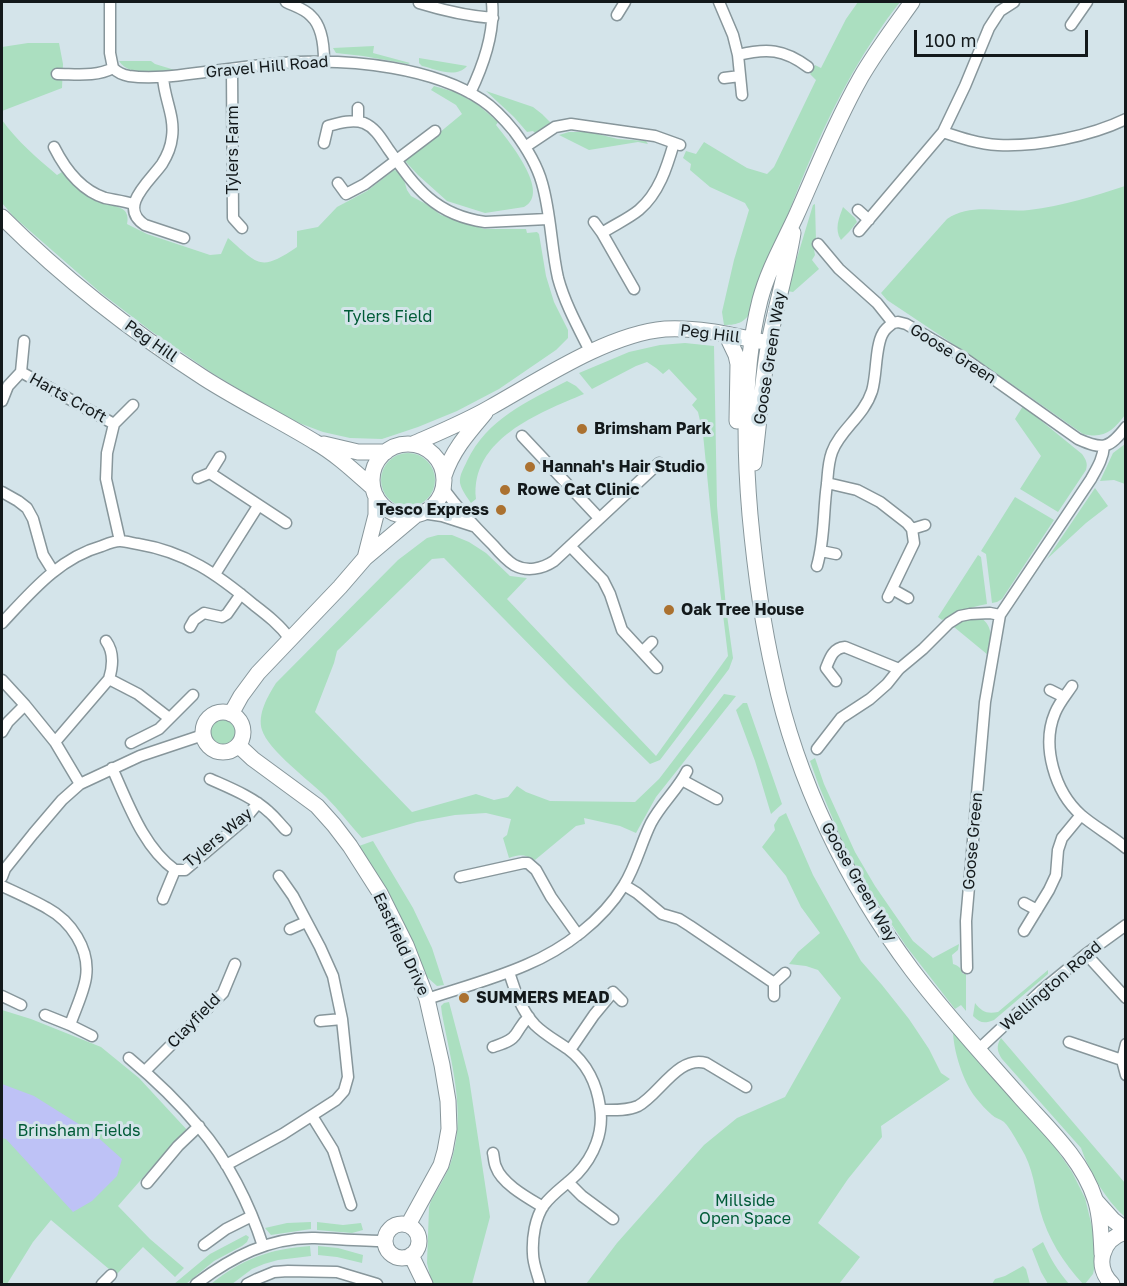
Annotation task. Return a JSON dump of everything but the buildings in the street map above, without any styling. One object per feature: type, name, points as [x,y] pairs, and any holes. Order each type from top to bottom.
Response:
[{"type":"main road","name":"Goose Green Way","points":[[912,2],[862,76],[833,131],[769,274],[759,308],[749,373],[746,456],[758,589],[774,676],[786,723],[821,815],[849,872],[884,930],[916,975],[978,1050],[1065,1148],[1082,1171],[1096,1201],[1125,1231]]},
{"type":"main road","name":"Goose Green Way","points":[[749,503],[769,343],[796,215]]},
{"type":"main road","name":"Peg Hill","points":[[2,217],[44,258],[134,330],[240,400],[316,442]]},
{"type":"main road","name":"Peg Hill","points":[[412,444],[489,408],[536,381],[627,337],[659,330],[696,329],[769,343]]},
{"type":"main road","points":[[726,334],[738,364],[736,419],[739,438],[746,456]]},
{"type":"main road","name":"Peg Hill","points":[[443,482],[448,464],[461,440],[489,408]]},
{"type":"main road","points":[[316,442],[358,452],[386,452]]},
{"type":"main road","points":[[316,442],[374,491],[381,505],[400,515],[411,516],[431,508],[438,499],[443,482],[440,465],[434,455],[412,444],[390,449],[380,456],[372,477],[374,491],[376,516],[365,558]]},
{"type":"main road","points":[[231,714],[250,683],[365,558],[419,514]]},
{"type":"main road","points":[[224,712],[237,718],[243,731],[238,745],[225,752],[211,748],[203,735],[203,728],[211,716],[224,712]]},
{"type":"main road","name":"Eastfield Drive","points":[[238,745],[253,759],[318,806],[350,846],[380,893],[406,945],[427,999],[442,1065],[448,1101],[449,1129],[441,1165],[408,1225]]},
{"type":"main road","name":"Goose Green Way","points":[[1096,1201],[1102,1261]]},
{"type":"main road","points":[[397,1224],[408,1225],[417,1233],[419,1245],[411,1255],[394,1256],[385,1241],[392,1227],[397,1224]]},
{"type":"main road","points":[[1092,1284],[1106,1246],[1111,1239],[1125,1231]]},
{"type":"main road","points":[[411,1255],[425,1284]]},
{"type":"main road","points":[[1102,1261],[1105,1275],[1112,1284]]},
{"type":"street","points":[[110,2],[110,52],[114,68]]},
{"type":"street","points":[[286,2],[306,12],[315,21],[320,33],[324,61]]},
{"type":"street","points":[[470,93],[490,39],[493,18],[492,2]]},
{"type":"street","points":[[617,15],[625,2]]},
{"type":"street","points":[[719,2],[733,35],[738,55],[742,95]]},
{"type":"street","points":[[859,231],[944,132],[989,28],[1000,11],[1014,2]]},
{"type":"street","points":[[1071,2],[1085,5],[1071,25]]},
{"type":"street","points":[[424,8],[493,18]]},
{"type":"street","points":[[738,55],[756,50],[771,50],[797,58],[808,67]]},
{"type":"street","name":"Gravel Hill Road","points":[[57,74],[93,74],[114,68],[123,75],[163,77],[280,63],[324,61],[362,64],[421,74],[470,93],[495,110],[514,132],[532,159],[542,183],[563,295],[591,353]]},
{"type":"street","name":"Tylers Farm","points":[[232,69],[233,218],[242,228]]},
{"type":"street","points":[[724,78],[740,76]]},
{"type":"street","points":[[163,77],[173,124],[170,146],[162,164],[133,204],[134,215],[145,225],[184,238]]},
{"type":"street","points":[[358,108],[358,121]]},
{"type":"street","points":[[944,132],[983,143],[1025,145],[1086,133],[1125,119]]},
{"type":"street","points":[[324,143],[328,126],[358,121],[371,126],[408,177],[429,199],[446,211],[485,222],[548,219]]},
{"type":"street","points":[[525,147],[563,124],[655,136],[677,144],[650,199],[640,209],[602,233]]},
{"type":"street","points":[[339,183],[346,194],[352,192],[435,131]]},
{"type":"street","points":[[54,147],[66,169],[82,185],[105,198],[133,204]]},
{"type":"street","points":[[858,210],[869,219]]},
{"type":"street","points":[[594,222],[634,289]]},
{"type":"street","name":"Goose Green","points":[[818,244],[839,269],[877,303],[892,323],[906,324],[961,356],[1078,440],[1104,446],[1116,440],[1125,430]]},
{"type":"street","points":[[817,566],[821,551],[828,464],[832,450],[871,395],[882,333],[892,323]]},
{"type":"street","name":"Harts Croft","points":[[2,401],[8,386],[21,372],[24,341]]},
{"type":"street","name":"Harts Croft","points":[[21,372],[114,424]]},
{"type":"street","name":"Harts Croft","points":[[120,541],[106,479],[108,453],[114,424],[133,405]]},
{"type":"street","points":[[522,436],[599,518]]},
{"type":"street","name":"Goose Green","points":[[964,963],[985,702],[1000,615],[1100,463],[1104,446]]},
{"type":"street","points":[[198,478],[210,473],[220,457]]},
{"type":"street","points":[[443,482],[458,509],[506,559],[520,568],[538,568],[546,566],[570,546],[658,463]]},
{"type":"street","points":[[210,473],[286,523]]},
{"type":"street","points":[[827,483],[857,490],[880,502],[907,523],[912,530],[914,543],[890,593],[908,598]]},
{"type":"street","points":[[2,492],[27,508],[33,519],[42,555],[53,571]]},
{"type":"street","points":[[215,574],[258,506]]},
{"type":"street","points":[[419,514],[442,516],[473,526]]},
{"type":"street","points":[[912,530],[925,525]]},
{"type":"street","points":[[2,623],[42,580],[70,559],[94,548],[120,541],[179,554],[215,574],[281,627],[290,639]]},
{"type":"street","points":[[570,546],[603,580],[622,630],[657,668]]},
{"type":"street","points":[[821,551],[836,554]]},
{"type":"street","points":[[190,627],[194,620],[204,613],[222,616],[227,614],[241,594]]},
{"type":"street","points":[[817,749],[841,718],[870,699],[887,684],[899,669],[923,649],[942,628],[960,616],[990,613],[1000,615]]},
{"type":"street","points":[[55,742],[109,679],[112,656],[110,647],[105,641]]},
{"type":"street","points":[[642,652],[652,642]]},
{"type":"street","points":[[836,681],[826,668],[833,652],[845,646],[899,669]]},
{"type":"street","points":[[109,679],[138,694],[169,718]]},
{"type":"street","points":[[2,680],[55,742],[80,784]]},
{"type":"street","points":[[1072,686],[1054,715],[1050,737],[1052,762],[1067,800],[1081,815],[1124,845]]},
{"type":"street","points":[[1050,690],[1064,698]]},
{"type":"street","points":[[131,743],[159,729],[194,695]]},
{"type":"street","points":[[2,732],[8,722],[25,705]]},
{"type":"street","points":[[2,877],[5,869],[40,826],[62,800],[80,784],[140,756],[203,735]]},
{"type":"street","name":"Tylers Way","points":[[112,768],[147,840],[167,864],[176,870],[185,870],[244,820],[258,803]]},
{"type":"street","points":[[427,999],[509,972],[544,956],[594,921],[624,885],[650,824],[685,776],[717,799]]},
{"type":"street","name":"Tylers Way","points":[[210,779],[258,803],[270,812],[286,830]]},
{"type":"street","points":[[1023,931],[1056,875],[1058,850],[1062,838],[1081,815]]},
{"type":"street","points":[[460,877],[528,863],[536,870],[551,897],[578,934]]},
{"type":"street","name":"Tylers Way","points":[[163,899],[176,870]]},
{"type":"street","points":[[226,1165],[336,1100],[344,1091],[348,1077],[342,1019],[333,976],[293,896],[279,876]]},
{"type":"street","points":[[624,885],[662,914],[690,926],[774,983]]},
{"type":"street","points":[[2,886],[49,909],[60,917],[74,932],[83,948],[87,964],[86,979],[70,1024]]},
{"type":"street","points":[[1024,903],[1036,910]]},
{"type":"street","points":[[290,929],[306,922]]},
{"type":"street","name":"Wellington Road","points":[[978,1050],[1042,990],[1125,925]]},
{"type":"street","points":[[1086,954],[1125,998]]},
{"type":"street","name":"Clayfield","points":[[145,1071],[223,993],[235,964]]},
{"type":"street","points":[[509,972],[517,997],[529,1017],[544,1033],[582,1061],[598,1094],[601,1110],[601,1125],[589,1159],[543,1207],[537,1221],[532,1256],[540,1284]]},
{"type":"street","points":[[774,996],[774,983],[785,973]]},
{"type":"street","points":[[570,1050],[613,992],[622,1001]]},
{"type":"street","points":[[2,996],[21,1005]]},
{"type":"street","points":[[45,1015],[70,1024],[92,1036]]},
{"type":"street","points":[[493,1047],[510,1040],[529,1017]]},
{"type":"street","points":[[320,1021],[342,1019]]},
{"type":"street","points":[[1069,1042],[1122,1060]]},
{"type":"street","points":[[1125,1044],[1122,1060],[1125,1075]]},
{"type":"street","points":[[129,1058],[145,1071],[199,1126],[226,1165],[243,1196],[263,1246]]},
{"type":"street","points":[[601,1110],[635,1108],[677,1071],[699,1061],[746,1087]]},
{"type":"street","points":[[312,1116],[333,1150],[351,1205]]},
{"type":"street","points":[[147,1183],[178,1146],[199,1126]]},
{"type":"street","points":[[493,1153],[496,1168],[503,1179],[522,1195],[543,1207]]},
{"type":"street","points":[[568,1182],[582,1196],[613,1219]]},
{"type":"street","points":[[204,1245],[226,1229],[252,1216]]},
{"type":"street","points":[[196,1284],[238,1256],[263,1246],[314,1238],[385,1241]]},
{"type":"street","points":[[247,1284],[274,1272],[288,1270],[337,1272],[377,1284]]},
{"type":"street","points":[[313,1272],[314,1284]]},
{"type":"street","points":[[102,1284],[111,1275]]},
{"type":"green space","points":[[858,2],[900,2],[853,73],[814,150],[753,309],[741,322],[724,325],[722,312],[749,210],[745,203],[710,187],[690,170],[691,164],[683,158],[686,151],[696,154],[704,142],[747,168],[767,174],[774,167],[816,80],[810,74],[815,65],[821,68],[846,19]]},
{"type":"green space","points":[[28,43],[59,43],[63,64],[62,88],[2,111],[2,47]]},
{"type":"green space","points":[[374,46],[373,53],[410,63],[336,53],[333,48]]},
{"type":"green space","points":[[419,58],[467,66],[457,72],[446,72],[422,66]]},
{"type":"green space","points":[[119,61],[151,61],[178,71],[138,72],[130,70]]},
{"type":"green space","points":[[434,86],[455,92],[477,104],[498,122],[496,125],[518,154],[531,179],[533,190],[531,200],[524,207],[485,213],[447,201],[405,161],[462,114],[456,105],[431,90]]},
{"type":"green space","points":[[486,91],[533,107],[551,123],[536,134],[533,131],[527,132]]},
{"type":"green space","name":"Tylers Field","points":[[2,120],[35,156],[57,175],[62,172],[87,196],[125,211],[127,224],[147,234],[210,255],[221,254],[228,238],[260,262],[275,260],[285,255],[297,247],[297,231],[318,227],[337,207],[367,191],[394,170],[397,171],[411,196],[441,215],[484,229],[526,229],[527,233],[537,232],[546,276],[554,302],[568,330],[568,338],[556,350],[499,389],[457,411],[382,439],[350,438],[323,432],[299,423],[212,373],[151,331],[101,293],[14,217],[2,203]]},
{"type":"green space","points":[[569,132],[589,132],[618,139],[646,141],[648,144],[638,142],[589,150],[559,135]]},
{"type":"green space","points":[[1125,186],[1125,415],[1107,432],[1097,435],[1083,434],[887,300],[881,293],[947,219],[956,214],[976,209],[1019,211],[1042,208]]},
{"type":"green space","points":[[815,204],[816,241],[813,244],[815,255],[812,260],[819,269],[793,292],[787,291],[813,205]]},
{"type":"green space","points":[[843,207],[857,222],[841,240],[838,228]]},
{"type":"green space","points":[[685,343],[714,346],[717,506],[733,658],[729,669],[660,760],[650,764],[444,558],[432,559],[337,651],[315,712],[412,812],[476,794],[494,800],[508,797],[517,786],[550,801],[635,802],[659,779],[724,694],[736,696],[656,797],[636,833],[620,826],[584,818],[585,824],[576,826],[535,860],[522,855],[509,858],[503,838],[507,835],[511,819],[486,813],[455,815],[417,822],[362,838],[326,797],[272,747],[262,730],[262,712],[276,683],[398,560],[427,538],[452,535],[486,553],[510,576],[527,578],[507,599],[656,756],[728,656],[703,434],[698,412],[692,405],[697,399],[669,369],[663,374],[647,362],[592,389],[579,373],[629,352],[660,345]]},
{"type":"green space","points":[[567,381],[584,394],[528,420],[496,444],[484,460],[477,478],[476,499],[471,503],[462,489],[460,480],[475,446],[510,413]]},
{"type":"green space","points":[[1023,406],[1082,454],[1087,465],[1058,512],[1020,489],[1041,456],[1015,419]]},
{"type":"green space","points":[[1125,444],[1125,484],[1114,480],[1100,481],[1113,453]]},
{"type":"green space","points":[[403,453],[413,453],[423,457],[431,465],[435,480],[431,495],[423,503],[413,507],[403,507],[393,503],[385,495],[381,485],[381,475],[385,465],[393,457]]},
{"type":"green space","points":[[1095,488],[1108,506],[1047,559]]},
{"type":"green space","points":[[1015,497],[1054,520],[1002,599],[992,603],[986,554],[981,551]]},
{"type":"green space","points":[[978,555],[981,557],[987,604],[964,610],[942,620],[938,617]]},
{"type":"green space","points":[[977,616],[983,619],[989,627],[991,638],[988,655],[954,627],[970,617]]},
{"type":"green space","points":[[743,703],[747,703],[782,804],[771,814],[736,710]]},
{"type":"green space","points":[[223,719],[232,723],[236,732],[232,741],[223,745],[214,741],[210,732],[214,723]]},
{"type":"green space","points":[[815,758],[824,784],[855,852],[875,886],[913,941],[933,958],[959,944],[958,950],[952,955],[953,964],[960,967],[963,974],[966,974],[966,1011],[961,1005],[955,1009],[906,946],[848,855],[810,761]]},
{"type":"green space","name":"Millside Open Space","points":[[786,813],[813,875],[861,961],[909,1019],[929,1049],[941,1073],[950,1079],[881,1126],[882,1137],[848,1179],[818,1223],[860,1257],[839,1284],[586,1284],[617,1243],[704,1145],[737,1118],[785,1097],[841,998],[818,970],[789,964],[798,952],[820,933],[801,907],[786,876],[762,847],[775,830],[774,825],[779,817]]},
{"type":"green space","points":[[373,841],[413,908],[432,948],[444,985],[437,986],[427,977],[392,899],[359,846]]},
{"type":"green space","points":[[1048,970],[1048,974],[994,1020],[982,1022],[973,1016],[975,1003],[985,1012],[998,1012]]},
{"type":"green space","points":[[449,1002],[469,1078],[490,1217],[472,1284],[432,1284],[427,1263],[429,1207],[452,1159],[458,1123],[456,1086],[441,1006]]},
{"type":"green space","name":"Brinsham Fields","points":[[2,1010],[101,1047],[139,1078],[188,1131],[118,1206],[150,1239],[184,1268],[175,1277],[143,1247],[116,1275],[51,1220],[33,1242],[7,1284],[2,1284]]},
{"type":"green space","points":[[953,1030],[1046,1134],[1072,1172],[1085,1198],[1095,1239],[1093,1274],[1085,1284],[1057,1250],[1043,1221],[1025,1155],[1004,1122],[993,1116],[971,1091],[957,1056]]},
{"type":"green space","points":[[1001,1038],[1125,1183],[1125,1217],[1099,1185],[1081,1148],[1002,1059],[998,1048]]},
{"type":"green space","points":[[311,1222],[311,1229],[271,1235],[265,1228],[287,1223]]},
{"type":"green space","points":[[317,1222],[343,1225],[361,1223],[363,1230],[352,1233],[317,1230]]},
{"type":"green space","points":[[246,1235],[249,1237],[242,1246],[214,1261],[186,1284],[174,1284],[210,1254]]},
{"type":"green space","points":[[1043,1242],[1069,1284],[1048,1284],[1032,1249]]},
{"type":"green space","points":[[310,1246],[311,1256],[264,1264],[252,1269],[232,1284],[211,1284],[222,1275],[257,1257]]},
{"type":"green space","points":[[318,1246],[338,1248],[363,1255],[362,1263],[318,1255]]},
{"type":"green space","points":[[1023,1266],[1030,1284],[992,1284],[995,1279]]},
{"type":"water","points":[[2,1084],[34,1096],[93,1133],[122,1159],[117,1176],[92,1201],[73,1212],[6,1139],[2,1138]]},
{"type":"place","name":"Brimsham Park","points":[[582,429]]},
{"type":"place","name":"Hannah's Hair Studio","points":[[530,467]]},
{"type":"place","name":"Rowe Cat Clinic","points":[[505,490]]},
{"type":"place","name":"Tesco Express","points":[[501,510]]},
{"type":"place","name":"Oak Tree House","points":[[669,610]]},
{"type":"place","name":"SUMMERS MEAD","points":[[464,998]]}]
